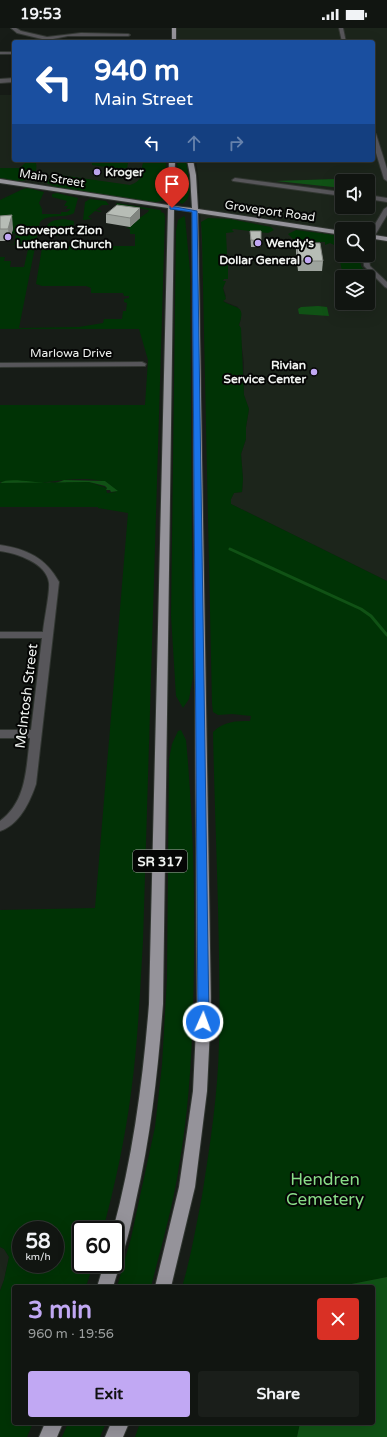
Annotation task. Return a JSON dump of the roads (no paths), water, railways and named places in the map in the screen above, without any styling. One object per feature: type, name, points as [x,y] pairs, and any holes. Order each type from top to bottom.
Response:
[{"type":"main road","points":[[174,28],[174,40]]},
{"type":"main road","name":"SR 317","points":[[123,1221],[140,1146],[151,1065],[156,1004],[172,162]]},
{"type":"main road","name":"SR 317","points":[[164,1285],[172,1255],[188,1180],[200,1092],[204,1008],[194,211],[193,175],[190,162]]},
{"type":"main road","name":"Main Street","points":[[0,181],[194,211]]},
{"type":"main road","name":"Groveport Road","points":[[194,211],[335,232]]},
{"type":"main road","points":[[375,238],[387,239]]},
{"type":"main road","points":[[106,1285],[109,1273]]},
{"type":"main road","points":[[48,1437],[53,1425]]},
{"type":"main road","points":[[114,1437],[119,1425]]},
{"type":"street","points":[[13,28],[24,34],[45,38],[65,35],[128,35]]},
{"type":"street","points":[[127,40],[128,28]]},
{"type":"street","points":[[341,28],[344,40]]},
{"type":"street","points":[[0,53],[12,53]]},
{"type":"street","points":[[0,81],[12,80]]},
{"type":"street","points":[[375,140],[387,179]]},
{"type":"street","points":[[235,180],[335,193]]},
{"type":"street","points":[[375,198],[387,200]]},
{"type":"street","points":[[375,228],[387,209]]},
{"type":"street","points":[[367,262],[367,266],[387,286]]},
{"type":"street","name":"Marlowa Drive","points":[[0,365],[142,364]]},
{"type":"street","name":"McIntosh Street","points":[[0,548],[27,554],[41,562],[50,573],[54,582],[30,784],[25,798],[14,816],[0,827]]},
{"type":"street","points":[[0,635],[48,635]]},
{"type":"street","points":[[0,734],[36,734]]},
{"type":"waterway","points":[[230,549],[361,609],[371,616],[387,635]]},
{"type":"place","name":"Kroger","points":[[97,172]]},
{"type":"place","name":"Groveport Zion Lutheran Church","points":[[8,237]]},
{"type":"place","name":"Wendy's","points":[[258,243]]},
{"type":"place","name":"Dollar General","points":[[308,260]]},
{"type":"place","name":"Rivian Service Center","points":[[314,372]]},
{"type":"park label","name":"Hendren Cemetery","points":[[325,1189]]}]
